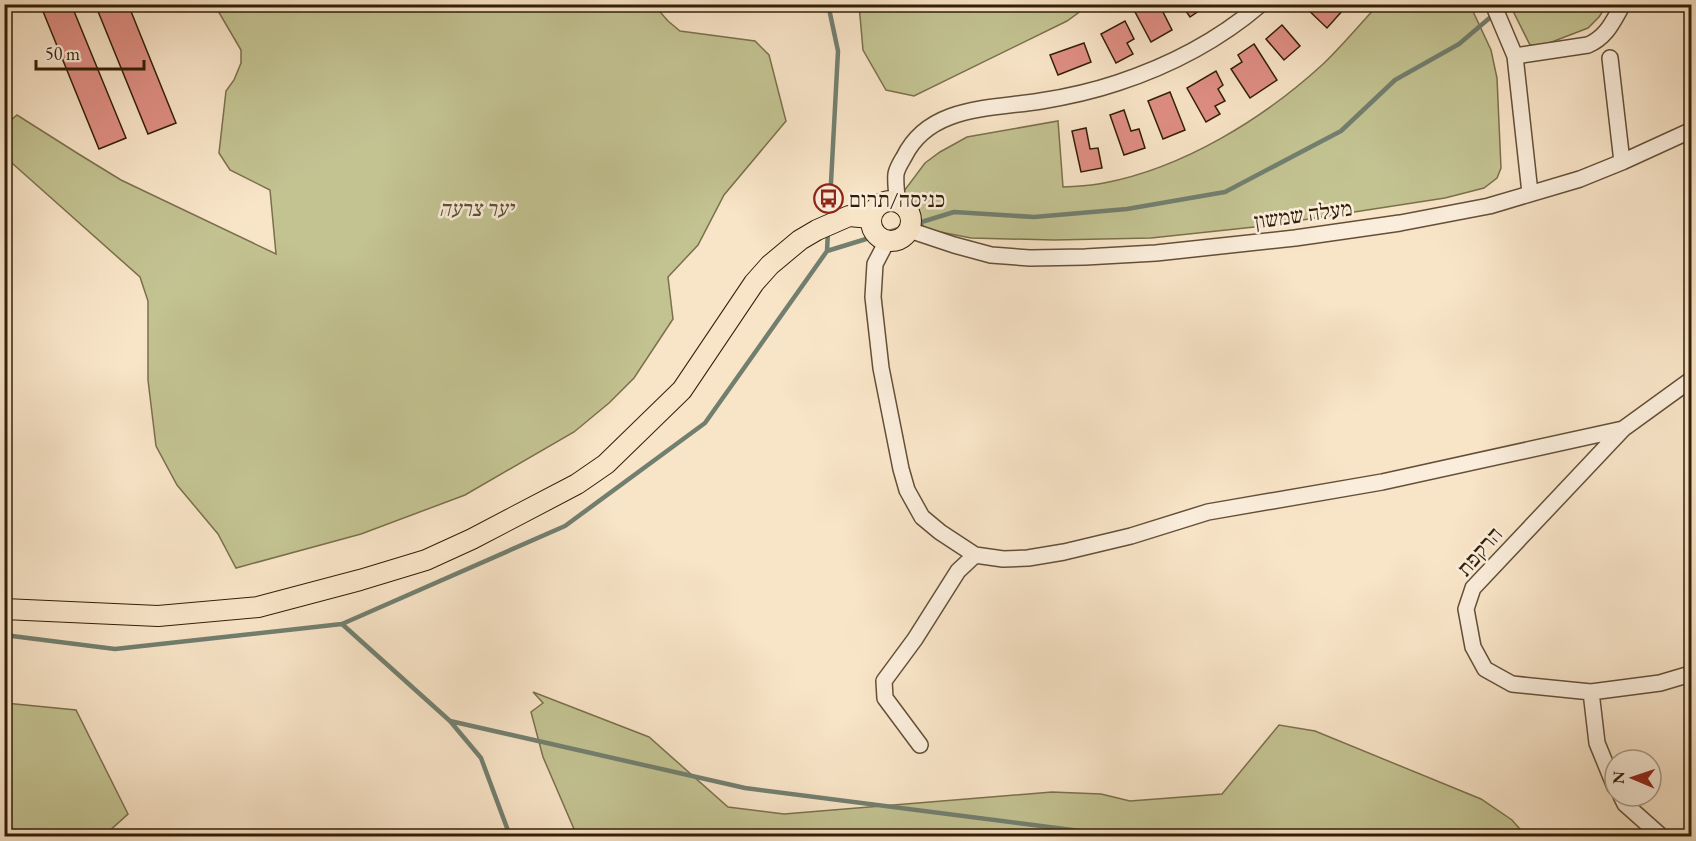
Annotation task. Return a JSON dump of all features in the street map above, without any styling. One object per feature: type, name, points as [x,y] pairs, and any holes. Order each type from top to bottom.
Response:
[{"type":"main road","points":[[885,201],[897,201],[910,213],[911,225],[900,239],[887,241],[874,232],[871,218],[880,204],[885,201]]},
{"type":"main road","points":[[4,609],[158,616],[258,607],[426,560],[577,484],[606,465],[682,390],[754,283],[770,265],[800,240],[817,230],[849,216],[871,218]]},
{"type":"street","points":[[897,201],[896,173],[908,150],[922,132],[944,118],[983,108],[1041,101],[1115,84],[1180,58],[1224,32],[1261,4]]},
{"type":"street","points":[[1493,4],[1515,56],[1530,193]]},
{"type":"street","points":[[1515,56],[1596,42],[1603,37],[1623,4]]},
{"type":"street","points":[[1610,58],[1622,162]]},
{"type":"street","name":"מעלה שמשון","points":[[909,230],[991,255],[1030,258],[1109,256],[1232,246],[1295,238],[1388,225],[1489,206],[1580,179],[1692,130]]},
{"type":"street","points":[[887,241],[875,264],[873,297],[881,368],[901,469],[907,490],[922,517],[975,555],[1003,559],[1028,558],[1064,552],[1131,536],[1208,512],[1382,482],[1623,429],[1692,379]]},
{"type":"street","name":"הרקפת","points":[[1623,429],[1473,588],[1466,609],[1473,647],[1485,669],[1512,684],[1591,692],[1690,676]]},
{"type":"street","points":[[920,745],[885,698],[884,681],[915,639],[958,572],[975,555]]},
{"type":"street","points":[[1591,692],[1597,743],[1603,758]]},
{"type":"street","points":[[1629,808],[1662,837]]},
{"type":"green space","name":"יער צרעה","points":[[214,4],[654,5],[680,31],[755,41],[769,55],[786,121],[724,195],[698,245],[668,277],[673,319],[634,378],[609,403],[574,432],[465,495],[361,534],[236,568],[218,534],[177,485],[156,446],[148,380],[148,301],[140,277],[4,156],[5,125],[17,115],[121,180],[276,254],[270,190],[230,170],[219,153],[226,91],[234,80],[241,63],[241,50]]},
{"type":"green space","points":[[859,4],[1089,5],[1067,21],[914,96],[886,90],[863,50]]},
{"type":"green space","points":[[1378,5],[1470,5],[1491,50],[1497,78],[1501,168],[1497,178],[1484,188],[1445,198],[1264,226],[1151,238],[1054,240],[971,238],[925,229],[904,191],[925,163],[967,137],[1058,121],[1063,187],[1104,183],[1163,166],[1220,139],[1274,104],[1322,65]]},
{"type":"green space","points":[[1510,5],[1607,5],[1588,28],[1544,45],[1530,45]]},
{"type":"green space","points":[[533,692],[649,737],[728,807],[784,814],[1052,792],[1101,794],[1130,801],[1222,794],[1279,725],[1315,731],[1481,799],[1512,820],[1526,836],[577,836],[543,757],[531,712],[543,703]]},
{"type":"green space","points":[[5,703],[76,710],[128,814],[107,833],[100,836],[5,836]]},
{"type":"building","points":[[40,4],[71,4],[126,138],[99,149]]},
{"type":"building","points":[[95,4],[128,4],[176,123],[148,134]]},
{"type":"building","points":[[1143,4],[1159,4],[1172,30],[1151,42],[1134,10]]},
{"type":"building","points":[[1181,4],[1209,4],[1190,17]]},
{"type":"building","points":[[1302,4],[1336,4],[1343,10],[1327,28]]},
{"type":"building","points":[[1125,21],[1134,39],[1127,43],[1133,54],[1116,63],[1101,34]]},
{"type":"building","points":[[1282,25],[1300,46],[1284,60],[1266,39]]},
{"type":"building","points":[[1084,43],[1091,62],[1058,75],[1050,55]]},
{"type":"building","points":[[1254,44],[1277,80],[1250,98],[1231,69],[1242,62],[1238,55]]},
{"type":"building","points":[[1216,71],[1223,85],[1218,89],[1225,101],[1215,106],[1220,114],[1206,122],[1187,88]]},
{"type":"building","points":[[1170,92],[1185,130],[1163,139],[1148,101]]},
{"type":"building","points":[[1124,110],[1131,131],[1139,129],[1145,148],[1124,155],[1110,115]]},
{"type":"building","points":[[1086,128],[1090,149],[1098,148],[1102,168],[1081,172],[1072,131]]},
{"type":"waterway","points":[[828,4],[838,51],[829,220]]},
{"type":"waterway","points":[[4,635],[115,649],[342,624],[565,526],[705,423],[827,251],[954,212],[1034,217],[1127,209],[1225,192],[1341,131],[1395,80],[1459,44],[1506,4]]},
{"type":"waterway","points":[[827,251],[828,231]]},
{"type":"waterway","points":[[342,624],[450,721],[481,758],[510,836]]},
{"type":"waterway","points":[[450,721],[745,788],[1119,836]]},
{"type":"place","name":"כניסה/תרום","points":[[828,199]]}]
